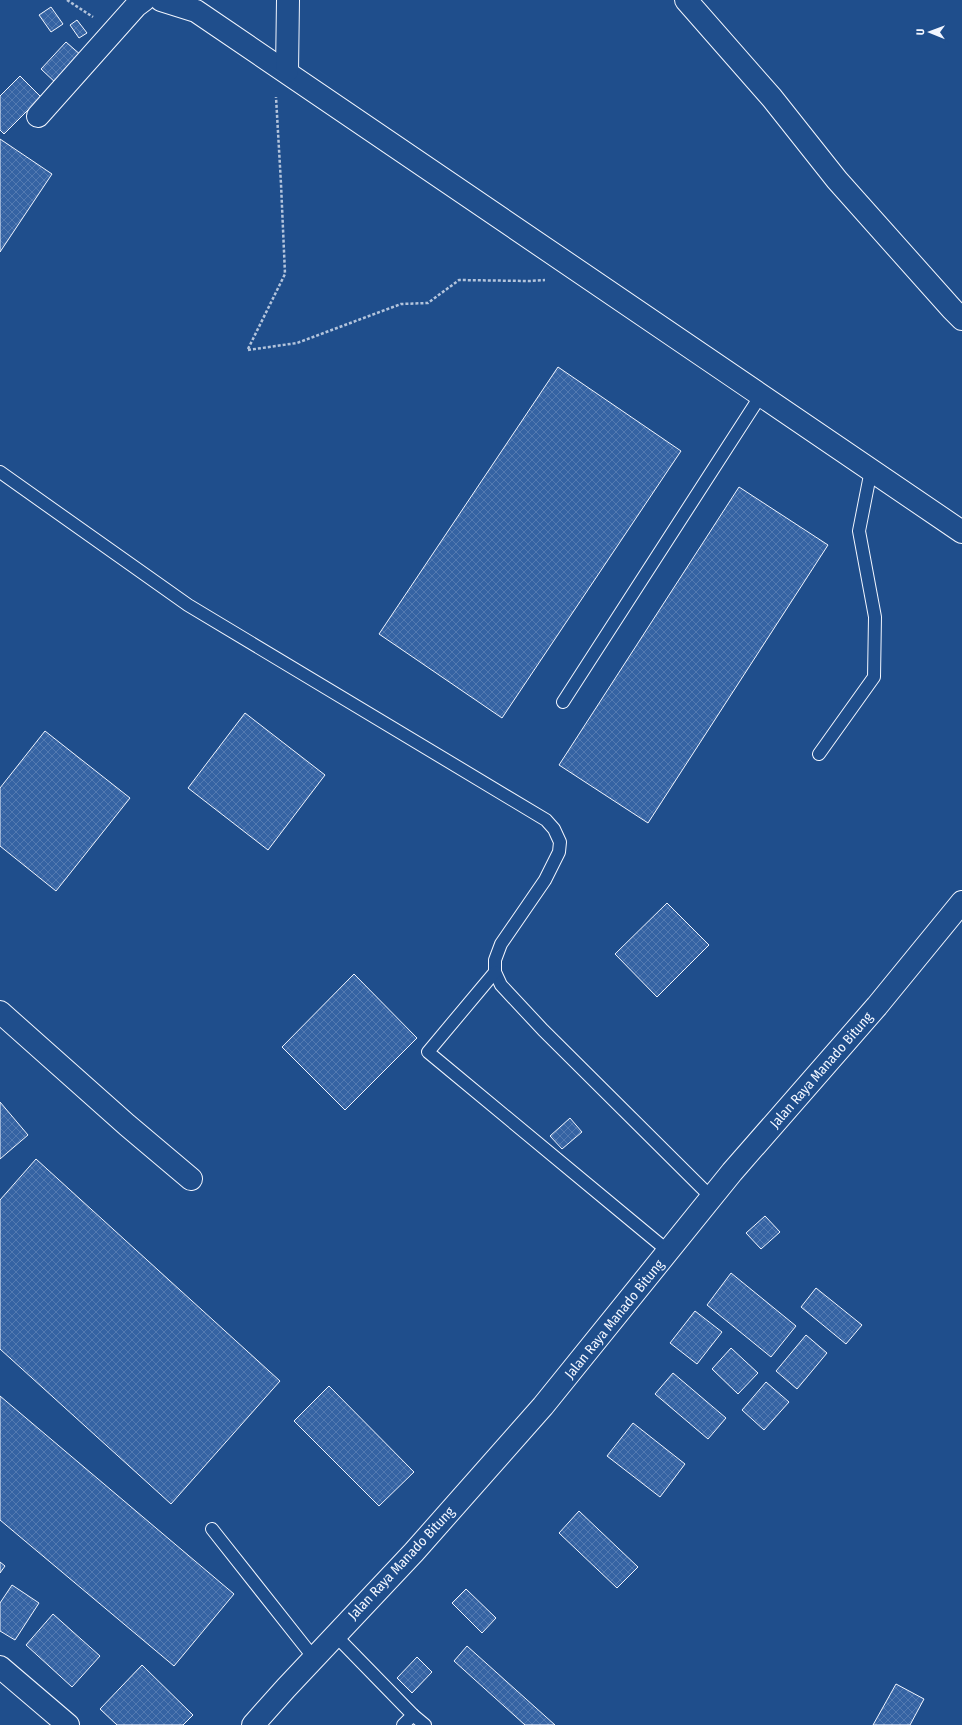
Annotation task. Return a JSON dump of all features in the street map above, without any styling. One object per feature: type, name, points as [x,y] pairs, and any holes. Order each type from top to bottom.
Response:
[{"type":"main road","points":[[38,116],[113,31],[136,6],[144,0]]},
{"type":"main road","points":[[161,0],[196,11],[962,532]]},
{"type":"main road","points":[[280,67],[288,0]]},
{"type":"main road","points":[[686,0],[772,98],[837,180],[952,310],[962,319]]},
{"type":"main road","name":"Jalan Raya Manado Bitung","points":[[253,1725],[335,1635],[414,1552],[542,1406],[775,1122],[877,1006],[962,902]]},
{"type":"main road","points":[[0,1012],[127,1125],[191,1179]]},
{"type":"main road","points":[[0,1667],[68,1725]]},
{"type":"lane","points":[[562,702],[761,395]]},
{"type":"lane","points":[[819,754],[874,677],[875,617],[859,531],[871,470]]},
{"type":"lane","points":[[0,472],[188,605],[546,820],[554,829],[560,842],[558,852],[545,880],[501,944],[495,960],[495,972],[501,985],[523,1009],[712,1198]]},
{"type":"lane","points":[[495,972],[428,1052],[668,1251]]},
{"type":"lane","points":[[212,1529],[314,1658]]},
{"type":"lane","points":[[335,1635],[424,1725]]},
{"type":"lane","points":[[403,1725],[413,1715]]},
{"type":"path","points":[[67,0],[113,31]]},
{"type":"path","points":[[280,67],[281,184],[285,274],[248,350],[297,343],[401,304],[428,303],[459,280],[529,281],[587,276]]},
{"type":"building","points":[[51,7],[63,24],[51,32],[39,15]]},
{"type":"building","points":[[77,20],[87,33],[79,38],[70,25]]},
{"type":"building","points":[[66,42],[82,56],[57,84],[41,69]]},
{"type":"building","points":[[20,76],[41,97],[4,134],[0,130],[0,96]]},
{"type":"building","points":[[0,139],[52,174],[0,252]]},
{"type":"building","points":[[558,367],[681,451],[502,718],[379,634]]},
{"type":"building","points":[[739,487],[828,545],[648,823],[559,765]]},
{"type":"building","points":[[245,713],[325,775],[268,850],[188,788]]},
{"type":"building","points":[[45,731],[130,798],[56,891],[0,846],[0,788]]},
{"type":"building","points":[[667,903],[709,945],[657,997],[615,954]]},
{"type":"building","points":[[354,974],[417,1038],[345,1110],[282,1047]]},
{"type":"building","points":[[0,1102],[28,1135],[0,1159]]},
{"type":"building","points":[[570,1118],[582,1132],[562,1149],[550,1136]]},
{"type":"building","points":[[36,1159],[280,1381],[171,1504],[0,1349],[0,1200]]},
{"type":"building","points":[[765,1216],[780,1232],[761,1249],[746,1233]]},
{"type":"building","points":[[731,1273],[796,1326],[771,1357],[707,1305]]},
{"type":"building","points":[[816,1288],[862,1325],[846,1344],[801,1307]]},
{"type":"building","points":[[695,1311],[722,1332],[697,1364],[670,1343]]},
{"type":"building","points":[[806,1335],[827,1353],[797,1389],[776,1371]]},
{"type":"building","points":[[731,1348],[758,1373],[738,1394],[712,1369]]},
{"type":"building","points":[[673,1373],[726,1418],[708,1439],[655,1394]]},
{"type":"building","points":[[766,1382],[789,1402],[764,1430],[742,1410]]},
{"type":"building","points":[[329,1386],[414,1472],[379,1506],[294,1421]]},
{"type":"building","points":[[0,1396],[234,1594],[174,1666],[0,1520]]},
{"type":"building","points":[[633,1423],[685,1464],[660,1497],[607,1456]]},
{"type":"building","points":[[579,1511],[638,1567],[617,1588],[559,1533]]},
{"type":"building","points":[[0,1562],[5,1566],[0,1573]]},
{"type":"building","points":[[12,1585],[39,1603],[15,1640],[0,1631],[0,1603]]},
{"type":"building","points":[[466,1589],[496,1618],[482,1633],[452,1603]]},
{"type":"building","points":[[53,1614],[100,1656],[72,1687],[26,1645]]},
{"type":"building","points":[[467,1646],[555,1725],[525,1725],[454,1661]]},
{"type":"building","points":[[417,1657],[432,1672],[412,1693],[397,1678]]},
{"type":"building","points":[[142,1665],[193,1715],[183,1725],[117,1725],[100,1709]]},
{"type":"building","points":[[896,1684],[924,1699],[910,1725],[873,1725]]}]
